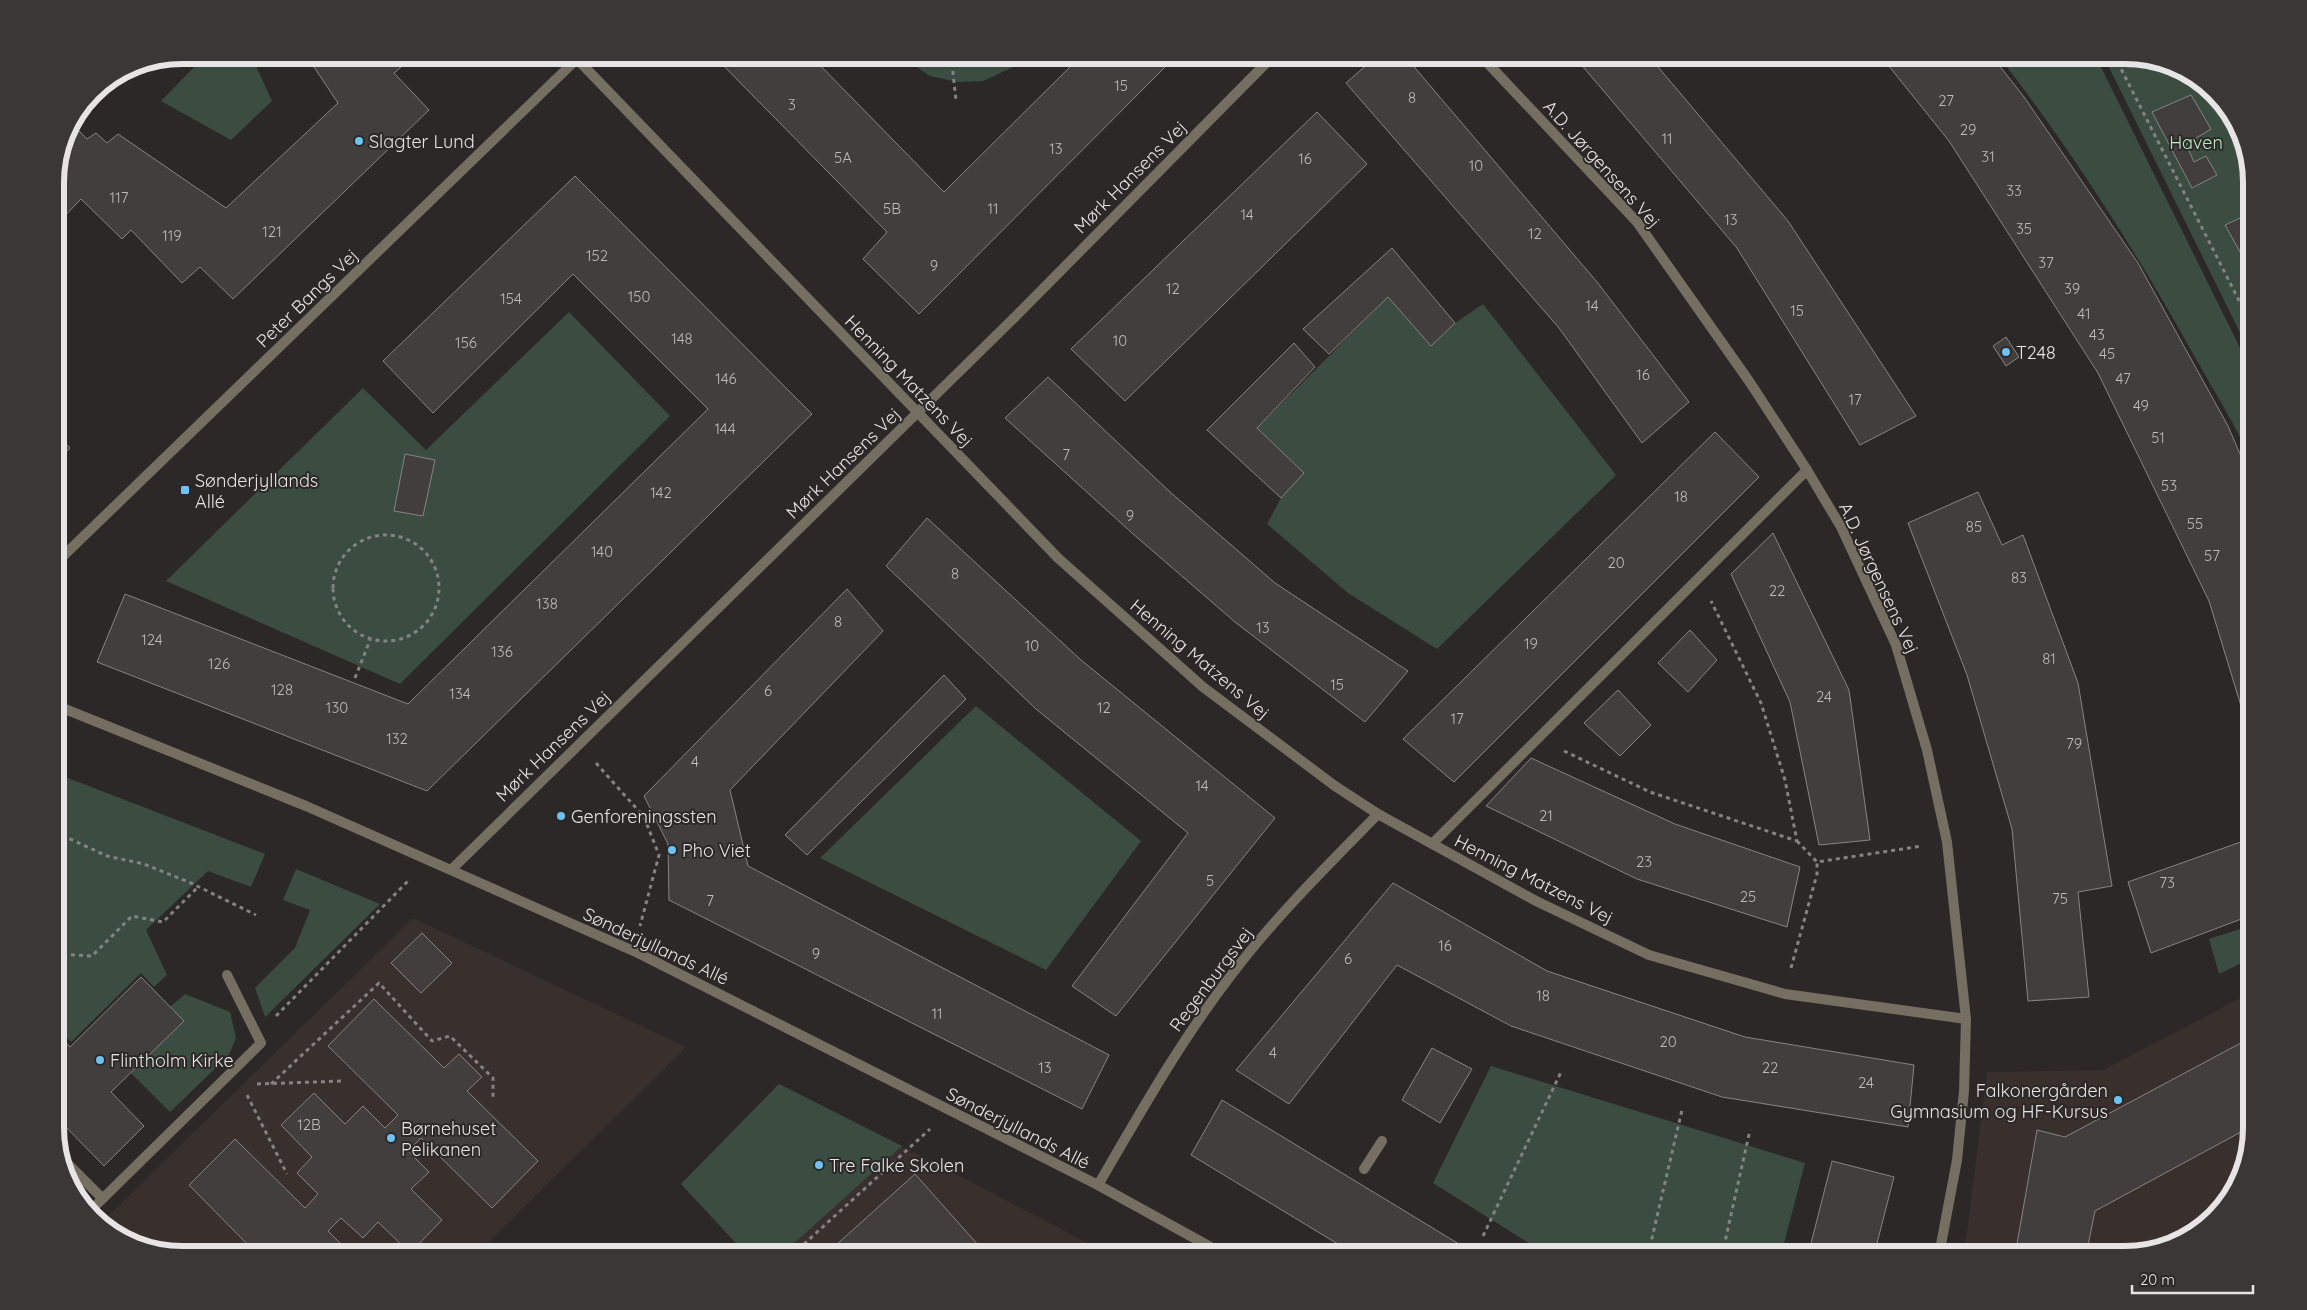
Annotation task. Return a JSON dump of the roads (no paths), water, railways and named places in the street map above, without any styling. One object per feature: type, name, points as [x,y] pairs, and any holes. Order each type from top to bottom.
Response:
[{"type":"street","name":"Peter Bangs Vej","points":[[64,555],[572,64]]},
{"type":"street","name":"Henning Matzens Vej","points":[[586,64],[917,413],[1058,558],[1202,687],[1335,786],[1378,814],[1536,901],[1649,955],[1784,994],[1966,1019]]},
{"type":"street","name":"Mørk Hansens Vej","points":[[452,869],[917,413],[1265,64]]},
{"type":"street","name":"A.D. Jørgensens Vej","points":[[1488,64],[1637,222],[1749,381],[1807,470],[1840,527],[1896,645],[1927,750],[1947,842],[1966,1019],[1964,1091],[1957,1160],[1941,1246]]},
{"type":"street","points":[[1432,844],[1807,470]]},
{"type":"street","name":"Sønderjyllands Allé","points":[[64,709],[306,806],[452,869],[633,951],[1098,1185],[1209,1246]]},
{"type":"street","name":"Regenburgsvej","points":[[1098,1185],[1170,1062],[1232,973],[1302,891],[1378,814]]},
{"type":"street","points":[[94,1207],[261,1043],[227,975]]},
{"type":"street","points":[[1364,1169],[1382,1141]]},
{"type":"street","points":[[70,1166],[102,1198]]},
{"type":"place","name":"Slagter Lund","points":[[359,141]]},
{"type":"place","name":"T248","points":[[2006,352]]},
{"type":"place","name":"Sønderjyllands Allé","points":[[185,490]]},
{"type":"place","name":"Genforeningssten","points":[[561,816]]},
{"type":"place","name":"Pho Viet","points":[[672,850]]},
{"type":"place","name":"Flintholm Kirke","points":[[100,1060]]},
{"type":"place","name":"Falkonergården Gymnasium og HF-Kursus","points":[[2118,1100]]},
{"type":"place","name":"Børnehuset Pelikanen","points":[[391,1138]]},
{"type":"place","name":"Tre Falke Skolen","points":[[819,1165]]},
{"type":"park label","name":"Haven","points":[[2196,142]]}]
